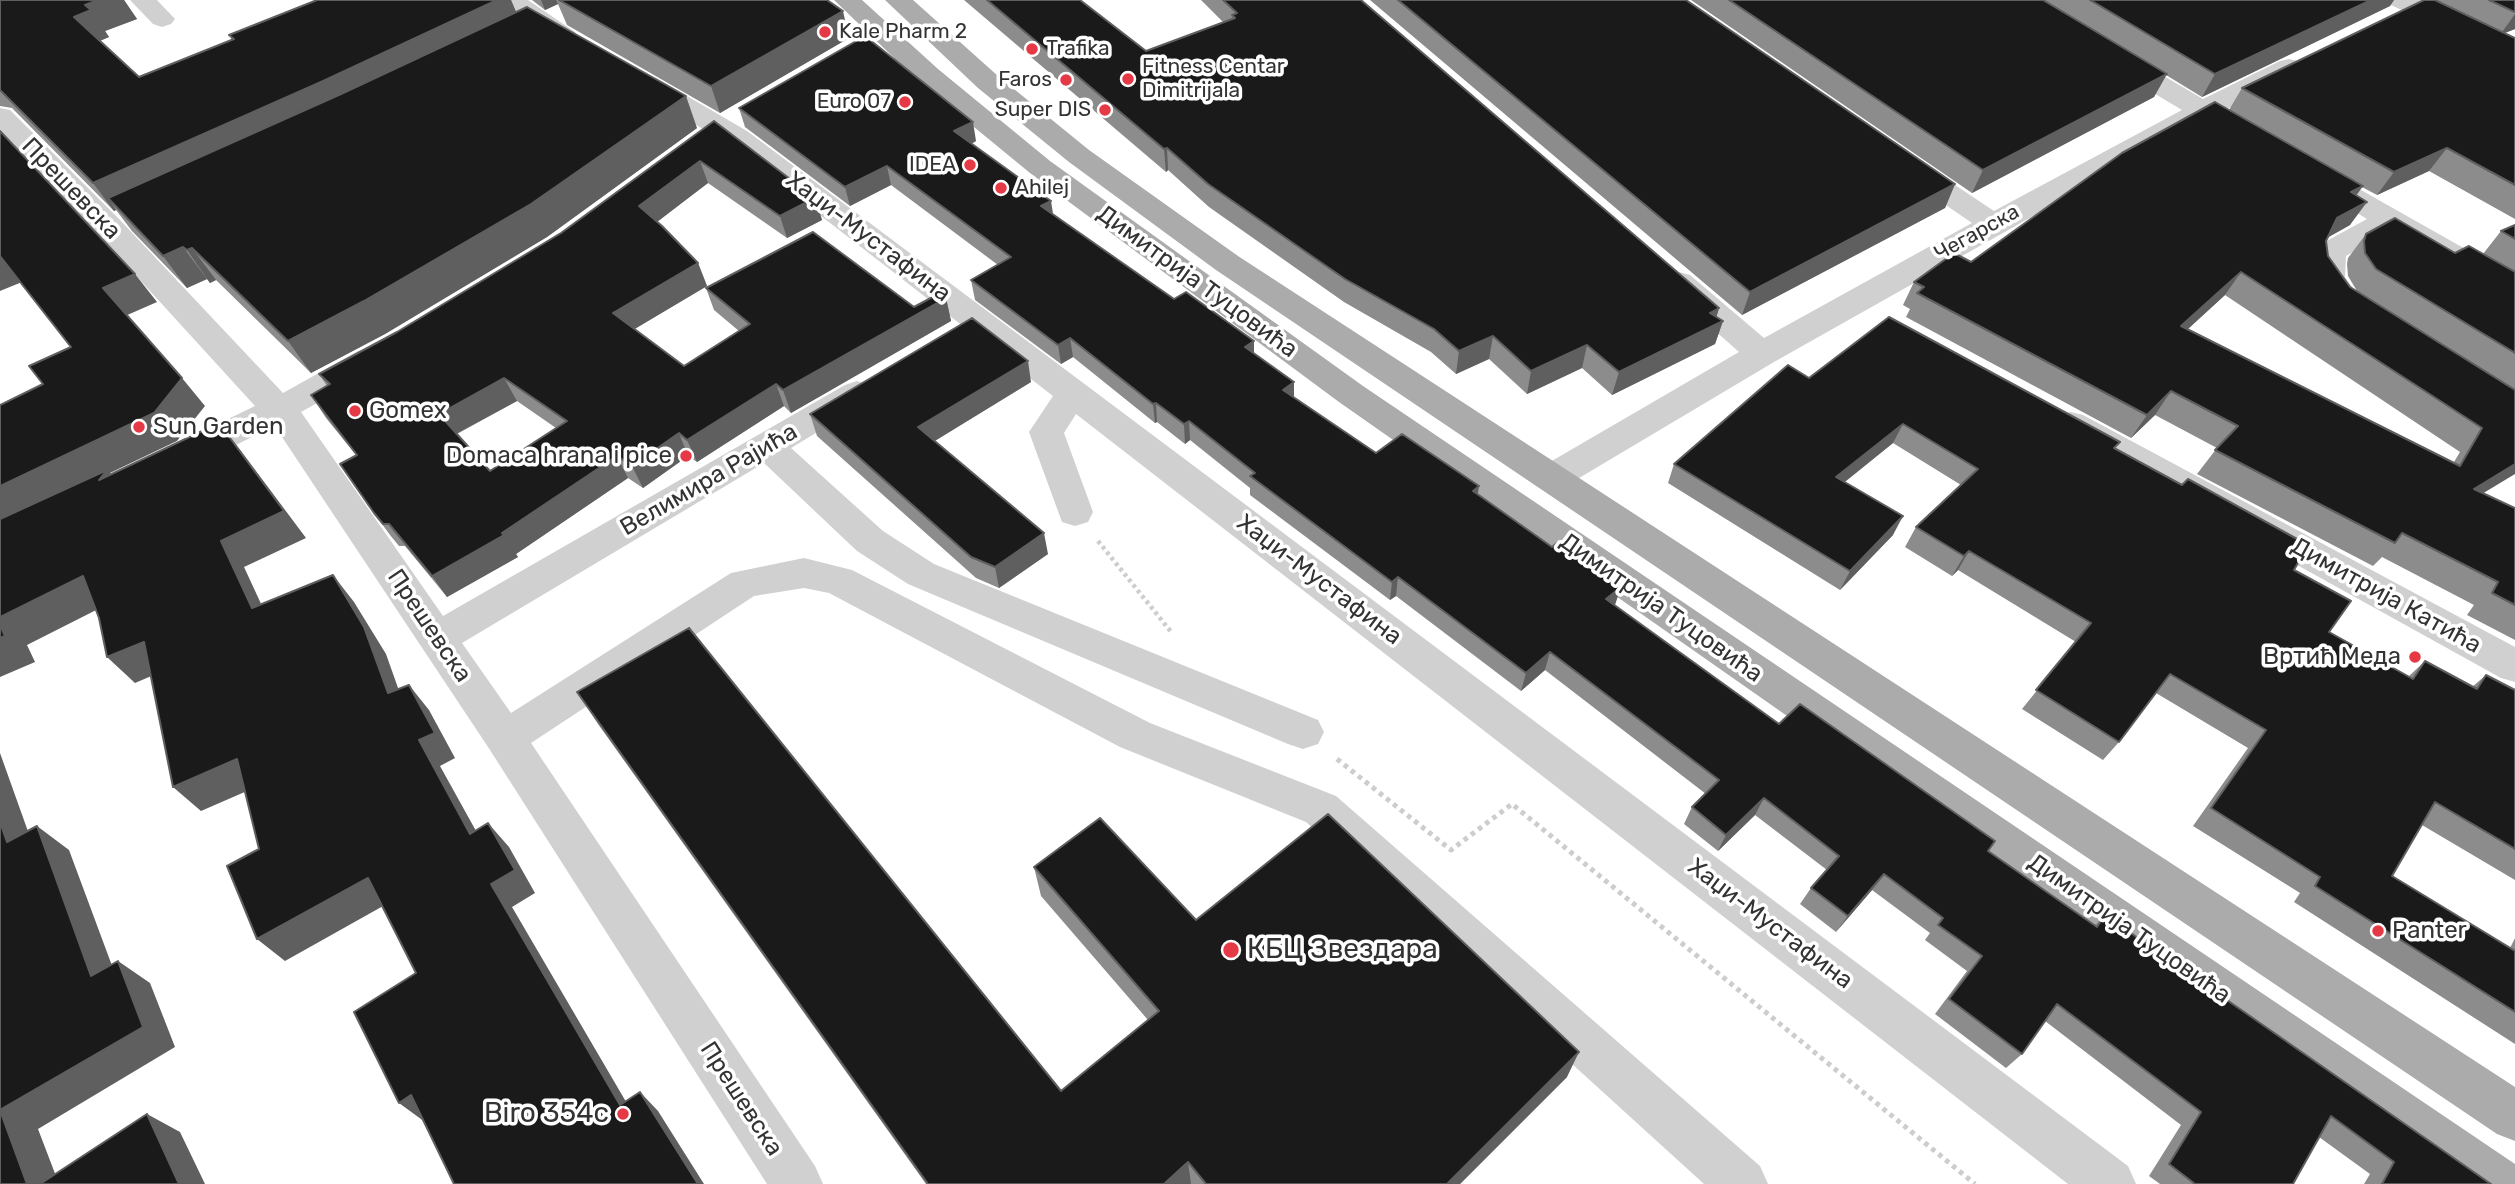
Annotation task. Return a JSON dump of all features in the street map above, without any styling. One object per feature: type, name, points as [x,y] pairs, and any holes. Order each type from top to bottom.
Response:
[{"type":"main road","name":"Димитрија Туцовића","points":[[847,0],[882,27],[928,75],[1040,167],[1351,394],[2499,1184]]},
{"type":"main road","name":"Димитрија Туцовића","points":[[882,27],[988,82],[1079,156],[1227,263],[2515,1116]]},
{"type":"street","points":[[143,0],[162,19]]},
{"type":"street","name":"Хаџи-Мустафина","points":[[512,0],[541,25],[718,130],[980,321],[2110,1184]]},
{"type":"street","points":[[2380,22],[2407,3],[2515,55]]},
{"type":"street","points":[[2090,43],[2247,136]]},
{"type":"street","name":"Чегарска","points":[[1551,478],[1762,354],[1993,224],[2201,110],[2314,55]]},
{"type":"street","name":"Прешевска","points":[[0,116],[109,227],[290,422],[505,738],[797,1184]]},
{"type":"street","points":[[1884,149],[1993,224]]},
{"type":"street","points":[[2294,164],[2515,290]]},
{"type":"street","points":[[109,227],[139,213]]},
{"type":"street","points":[[2367,315],[2345,301],[2329,278],[2328,264],[2332,251],[2389,219]]},
{"type":"street","points":[[1657,263],[1762,354]]},
{"type":"street","points":[[1851,304],[1885,324]]},
{"type":"street","points":[[944,342],[980,321]]},
{"type":"street","points":[[158,468],[279,409],[398,344]]},
{"type":"street","name":"Велимира Рајића","points":[[438,638],[886,376]]},
{"type":"street","points":[[1074,512],[1046,432],[1065,404],[1077,395]]},
{"type":"street","name":"Димитрија Катића","points":[[2043,409],[2515,666]]},
{"type":"street","points":[[769,445],[870,541],[921,574],[1303,732]]},
{"type":"street","points":[[505,738],[746,583],[774,576],[804,573],[838,580],[1135,735],[1321,809],[1742,1184]]},
{"type":"path","points":[[1074,512],[1176,638]]},
{"type":"path","points":[[1303,732],[1451,850],[1512,804],[1975,1184]]},
{"type":"building","points":[[0,0],[98,0],[85,5],[91,10],[74,17],[139,77],[234,39],[229,35],[317,0],[497,0],[93,183],[0,90]]},
{"type":"building","points":[[559,0],[827,0],[843,11],[711,86]]},
{"type":"building","points":[[987,0],[1080,0],[1146,51],[1235,18],[1232,15],[1237,13],[1223,0],[1361,0],[1719,308],[1710,313],[1723,321],[1619,372],[1587,345],[1531,371],[1493,336],[1459,351],[1434,329],[1345,279],[1208,184]]},
{"type":"building","points":[[1398,0],[1686,0],[1955,184],[1750,292]]},
{"type":"building","points":[[1729,0],[2043,0],[2167,74],[1983,170]]},
{"type":"building","points":[[2090,0],[2371,0],[2215,74]]},
{"type":"building","points":[[2424,0],[2435,0],[2515,38],[2515,185],[2447,148],[2394,172],[2242,88]]},
{"type":"building","points":[[2489,0],[2515,0],[2515,12]]},
{"type":"building","points":[[527,7],[686,96],[531,204],[364,301],[288,341],[192,248],[187,250],[183,247],[163,256],[108,198],[341,94]]},
{"type":"building","points":[[865,36],[973,122],[954,131],[1051,201],[1041,206],[1174,299],[1186,292],[1254,341],[1245,347],[1294,382],[1283,390],[1376,453],[1402,434],[1479,486],[1473,491],[1552,547],[1558,542],[1621,587],[1606,599],[1779,724],[1800,704],[1995,841],[1988,851],[2097,927],[2105,915],[2491,1184],[2382,1184],[2394,1162],[2331,1116],[2293,1184],[2195,1184],[2169,1164],[2201,1112],[2057,1004],[2022,1054],[1949,999],[1982,956],[1938,925],[1943,918],[1884,874],[1848,916],[1811,888],[1839,856],[1764,798],[1726,835],[1692,807],[1719,780],[1550,652],[1526,673],[1398,577],[1392,582],[1250,476],[1255,473],[1189,421],[1184,424],[1156,403],[1153,404],[1070,338],[1058,345],[971,280],[1011,257],[887,166],[845,187],[739,108]]},
{"type":"building","points":[[2215,102],[2363,186],[2351,192],[2367,202],[2337,218],[2326,241],[2328,256],[2350,287],[2515,390],[2515,464],[2474,489],[2515,508],[2515,605],[2492,593],[2498,582],[2402,533],[2395,543],[2215,450],[2238,426],[2171,391],[2147,415],[1917,293],[1924,287],[1914,282],[1954,253],[1971,262],[2122,153]],"holes":[[[2241,272],[2482,428],[2460,466],[2181,326]]]},
{"type":"building","points":[[714,121],[815,198],[780,216],[700,161],[639,206],[698,263],[613,313],[684,366],[750,324],[706,288],[813,232],[914,307],[940,293],[946,298],[783,390],[776,384],[687,440],[679,433],[632,466],[617,456],[502,533],[504,535],[432,576],[389,524],[383,524],[340,464],[357,455],[311,395],[330,384],[319,374],[397,332],[561,233]],"holes":[[[504,378],[567,421],[490,471],[439,414]]]},
{"type":"building","points":[[0,131],[135,274],[103,288],[182,378],[154,413],[0,486],[0,405],[43,384],[29,366],[71,347],[0,256]]},
{"type":"building","points":[[2395,218],[2455,253],[2469,246],[2515,272],[2515,353],[2376,269],[2365,253],[2366,234]]},
{"type":"building","points":[[2515,225],[2515,239],[2501,231]]},
{"type":"building","points":[[1889,317],[2120,442],[2114,448],[2182,485],[2188,479],[2308,545],[2294,570],[2351,601],[2329,632],[2413,679],[2425,661],[2477,689],[2486,675],[2515,690],[2515,849],[2435,802],[2392,876],[2515,951],[2515,1012],[2315,886],[2320,877],[2211,808],[2266,730],[2170,674],[2119,742],[2036,690],[2091,623],[1969,551],[1964,556],[1916,527],[1978,469],[1903,424],[1836,477],[1903,516],[1850,571],[1674,464],[1788,365],[1809,378]]},
{"type":"building","points":[[972,318],[1028,361],[918,427],[1044,533],[995,567],[971,557],[810,414]]},
{"type":"building","points":[[219,423],[284,511],[221,541],[252,608],[333,575],[364,627],[388,693],[409,685],[435,733],[419,740],[470,834],[488,823],[515,870],[491,884],[620,1105],[640,1092],[698,1184],[454,1184],[411,1095],[399,1103],[354,1012],[416,973],[368,878],[257,939],[227,866],[259,849],[237,759],[173,787],[144,642],[107,657],[99,618],[83,576],[0,617],[0,519],[107,470],[99,480]]},
{"type":"building","points":[[0,625],[5,636],[0,638]]},
{"type":"building","points":[[689,628],[1061,1091],[1159,1011],[1034,867],[1100,818],[1196,920],[1328,814],[1579,1052],[1447,1184],[1206,1184],[1188,1162],[1164,1184],[928,1184],[577,692]]},
{"type":"building","points":[[0,822],[7,842],[37,826],[91,976],[118,961],[143,1027],[0,1110]]},
{"type":"building","points":[[0,1110],[27,1184],[0,1184]]},
{"type":"building","points":[[147,1114],[179,1184],[40,1184]]},
{"type":"place","name":"Kale Pharm 2","points":[[825,32]]},
{"type":"place","name":"Trafika","points":[[1032,49]]},
{"type":"place","name":"Fitness Centar Dimitrijala","points":[[1128,79]]},
{"type":"place","name":"Faros","points":[[1066,80]]},
{"type":"place","name":"Euro 07","points":[[905,102]]},
{"type":"place","name":"Super DIS","points":[[1105,110]]},
{"type":"place","name":"IDEA","points":[[970,165]]},
{"type":"place","name":"Ahilej","points":[[1001,188]]},
{"type":"place","name":"Gomex","points":[[355,411]]},
{"type":"place","name":"Sun Garden","points":[[139,427]]},
{"type":"place","name":"Domaca hrana i pice","points":[[686,456]]},
{"type":"place","name":"Вртић Меда","points":[[2415,657]]},
{"type":"place","name":"Panter","points":[[2378,931]]},
{"type":"place","name":"КБЦ Звездара","points":[[1231,950]]},
{"type":"place","name":"Biro 354c","points":[[623,1114]]}]
